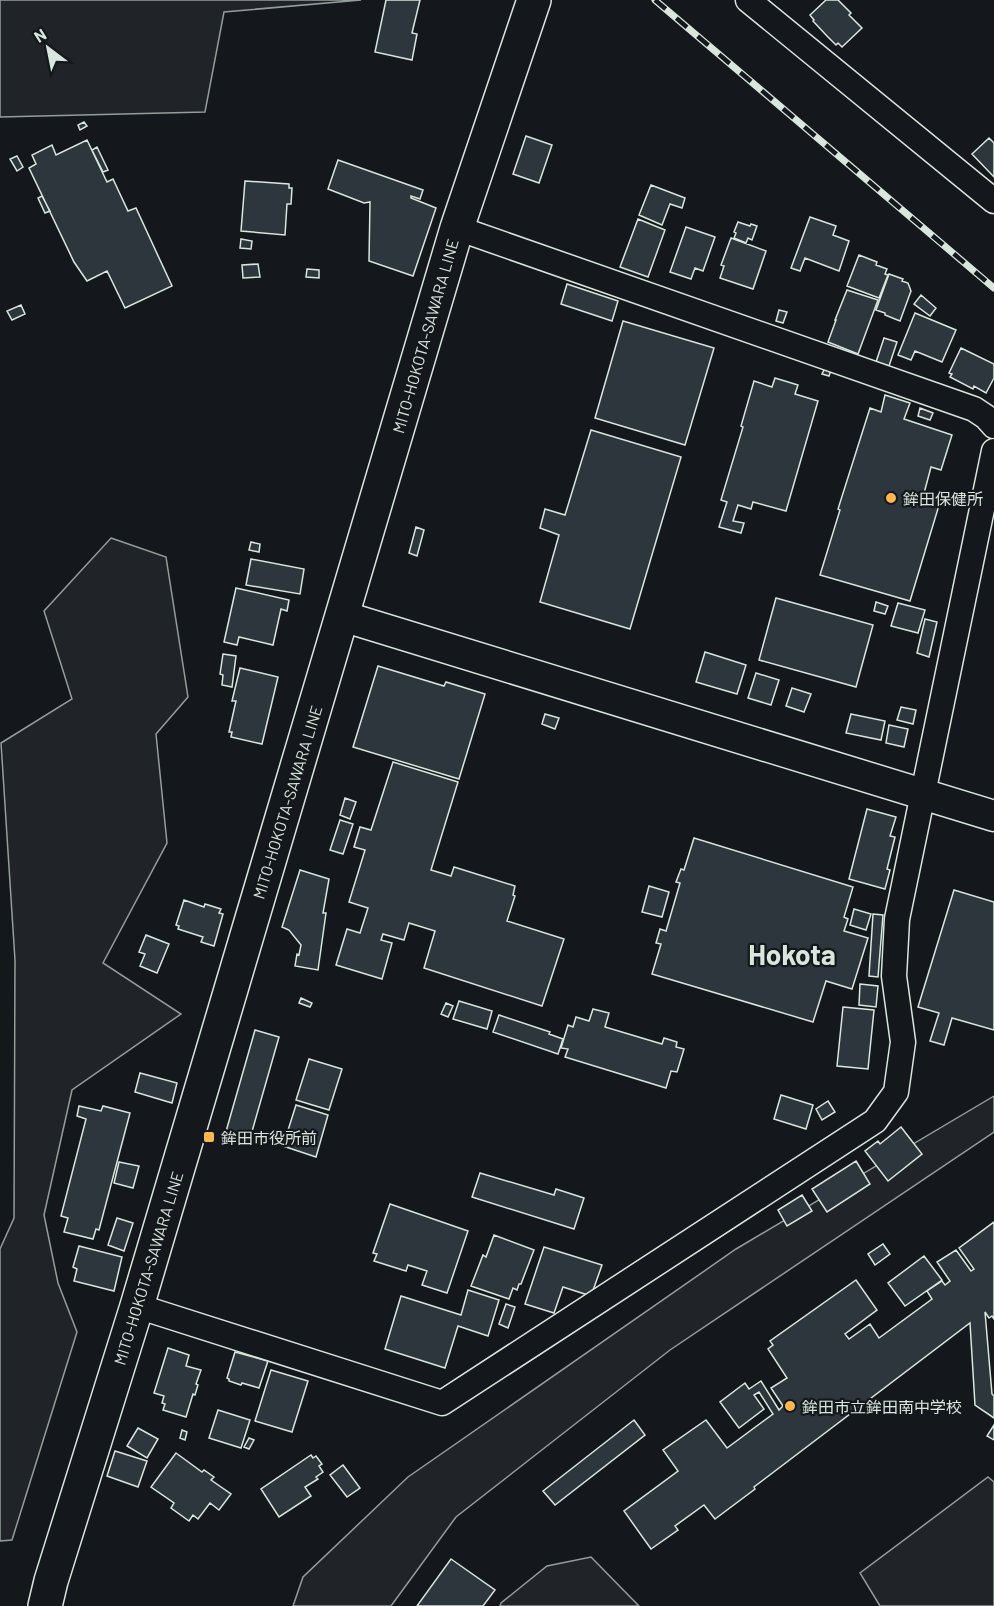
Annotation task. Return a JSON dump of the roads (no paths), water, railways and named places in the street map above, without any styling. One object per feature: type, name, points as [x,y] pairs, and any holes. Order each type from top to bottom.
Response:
[{"type":"main road","name":"MITO-HOKOTA-SAWARA LINE","points":[[45,1606],[54,1570],[137,1306],[457,228],[534,0]]},
{"type":"street","points":[[748,0],[994,201]]},
{"type":"street","points":[[457,228],[974,409],[994,426]]},
{"type":"street","points":[[137,1306],[442,1403],[875,1121],[896,1092],[903,1042],[894,976],[897,919],[994,451]]},
{"type":"street","points":[[342,616],[994,816]]},
{"type":"railway","points":[[655,0],[994,288]]},
{"type":"place","name":"鉾田保健所","points":[[891,498]]},
{"type":"place","name":"鉾田市役所前","points":[[209,1137]]},
{"type":"place","name":"鉾田市立鉾田南中学校","points":[[790,1406]]},
{"type":"district","name":"Hokota","points":[[792,954]]}]
